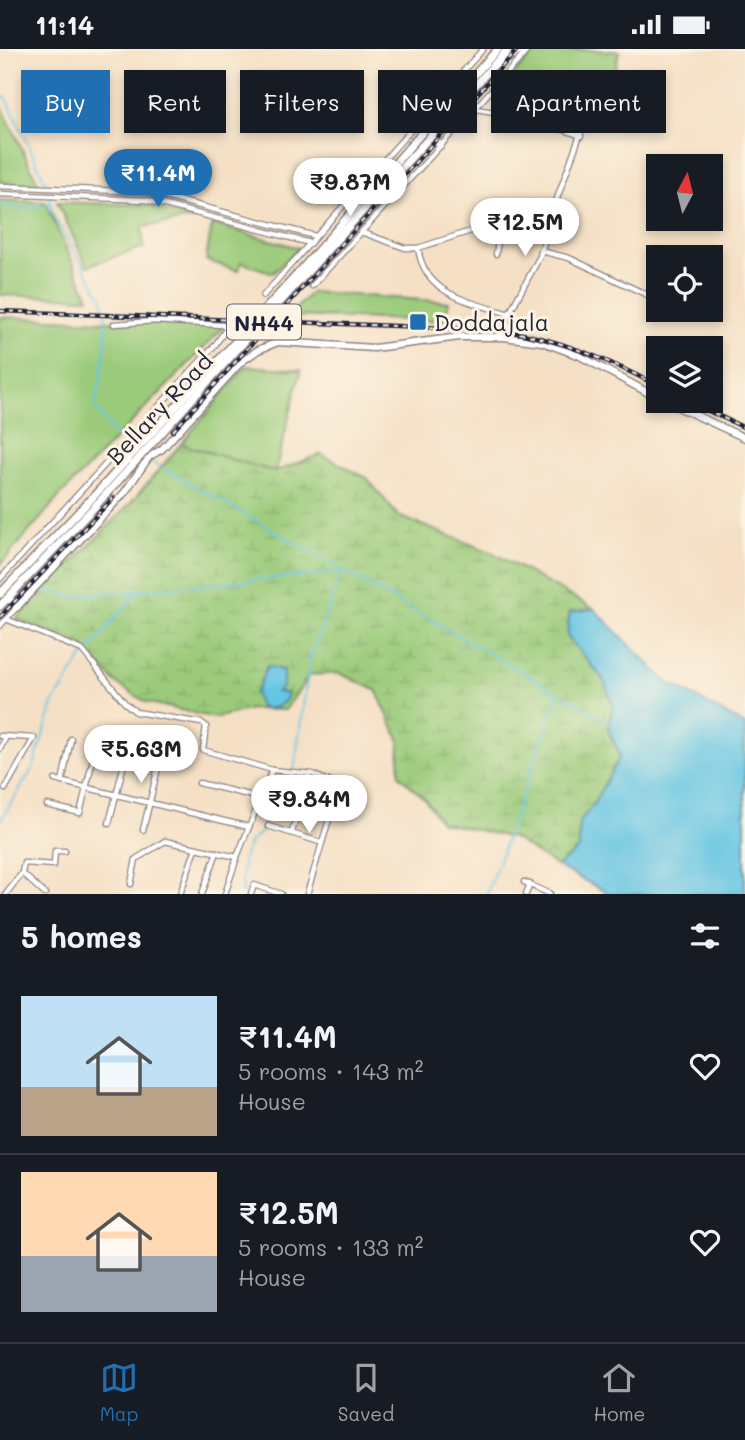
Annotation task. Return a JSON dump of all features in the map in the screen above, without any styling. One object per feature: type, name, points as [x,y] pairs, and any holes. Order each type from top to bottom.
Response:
[{"type":"highway","name":"NH44","points":[[486,68],[495,49]]},
{"type":"highway","name":"NH44","points":[[426,137],[486,68],[508,49]]},
{"type":"highway","points":[[486,68],[523,49]]},
{"type":"highway","points":[[426,137],[440,145]]},
{"type":"highway","name":"Bellary Road","points":[[0,606],[9,598],[10,584],[96,499],[293,279],[426,137]]},
{"type":"highway","name":"NH44","points":[[0,594],[10,584]]},
{"type":"highway","points":[[9,598],[17,607]]},
{"type":"main road","points":[[17,607],[125,492],[149,457],[162,449],[241,362],[258,350],[278,342],[374,348],[460,337],[499,337],[542,342],[580,356],[646,392]]},
{"type":"main road","points":[[691,413],[745,438]]},
{"type":"street","points":[[263,296],[483,49]]},
{"type":"street","points":[[510,70],[529,49]]},
{"type":"street","points":[[477,107],[491,92]]},
{"type":"street","points":[[477,109],[531,118],[581,136]]},
{"type":"street","points":[[312,286],[452,133]]},
{"type":"street","points":[[499,337],[541,251],[555,204],[582,133]]},
{"type":"street","points":[[0,186],[147,193],[316,237]]},
{"type":"street","points":[[0,194],[146,200],[310,243]]},
{"type":"street","points":[[360,232],[405,248],[418,248],[501,219],[555,204]]},
{"type":"street","points":[[496,254],[501,219]]},
{"type":"street","points":[[418,248],[421,267],[443,291],[509,314]]},
{"type":"street","points":[[541,251],[569,258],[646,294]]},
{"type":"street","points":[[114,324],[154,321],[222,325],[227,328]]},
{"type":"street","points":[[10,584],[118,451],[227,328],[239,324]]},
{"type":"street","points":[[0,626],[17,607]]},
{"type":"street","points":[[6,619],[82,650],[132,710],[142,714],[202,723],[206,726],[203,750],[272,770],[309,774],[351,791]]},
{"type":"street","points":[[0,750],[3,737],[34,738],[5,789]]},
{"type":"street","points":[[62,782],[71,739]]},
{"type":"street","points":[[143,830],[163,747]]},
{"type":"street","points":[[47,805],[80,813],[95,751]]},
{"type":"street","points":[[109,823],[125,760]]},
{"type":"street","points":[[225,894],[272,770]]},
{"type":"street","points":[[292,832],[309,774]]},
{"type":"street","points":[[55,780],[249,827]]},
{"type":"street","points":[[199,783],[261,798]]},
{"type":"street","points":[[307,894],[320,842],[339,785]]},
{"type":"street","points":[[268,826],[320,842]]},
{"type":"street","points":[[131,884],[136,859],[165,841],[237,857]]},
{"type":"street","points":[[180,894],[196,848]]},
{"type":"street","points":[[6,894],[22,873],[24,862],[54,865],[55,851],[65,851]]},
{"type":"street","points":[[202,894],[217,852]]},
{"type":"street","points":[[22,873],[45,894]]},
{"type":"street","points":[[524,882],[550,894]]},
{"type":"street","points":[[526,894],[530,884]]},
{"type":"street","points":[[251,894],[254,885],[281,894]]},
{"type":"green space","points":[[537,49],[619,51],[615,70],[517,70]]},
{"type":"green space","points":[[0,103],[39,185],[0,182]]},
{"type":"green space","points":[[0,200],[45,202],[89,298],[0,295]]},
{"type":"green space","points":[[57,202],[146,205],[194,219],[142,227],[144,247],[87,266]]},
{"type":"green space","points":[[212,224],[299,248],[273,273],[241,262],[238,271],[206,260]]},
{"type":"green space","points":[[311,292],[449,302],[444,321],[289,316]]},
{"type":"green space","points":[[0,317],[225,326],[57,499],[0,565]]},
{"type":"green space","points":[[246,366],[301,370],[275,472],[181,444]]},
{"type":"green space","points":[[181,444],[274,472],[321,454],[367,478],[398,516],[493,553],[594,609],[570,612],[567,636],[603,679],[613,704],[608,729],[620,756],[593,805],[579,822],[579,848],[557,866],[513,838],[441,822],[425,799],[399,775],[400,741],[376,690],[339,673],[310,675],[285,710],[251,709],[215,718],[146,702],[116,683],[81,645],[16,619],[129,505]]},
{"type":"water","points":[[594,609],[666,681],[745,725],[745,894],[610,894],[557,866],[579,848],[579,822],[593,805],[620,756],[608,729],[613,704],[603,679],[567,636],[570,612]]},
{"type":"water","points":[[267,666],[283,670],[283,686],[277,692],[286,693],[287,698],[278,706],[268,709],[260,707],[255,694]]},
{"type":"waterway","points":[[0,96],[6,97],[47,185]]},
{"type":"waterway","points":[[48,191],[53,215],[102,297],[105,310],[105,352],[95,406],[114,434],[133,448]]},
{"type":"waterway","points":[[0,204],[18,209],[51,204]]},
{"type":"waterway","points":[[149,460],[610,722]]},
{"type":"waterway","points":[[36,589],[77,596],[342,572],[310,659],[294,770]]},
{"type":"waterway","points":[[0,584],[6,585]]},
{"type":"waterway","points":[[0,821],[33,768],[53,704],[80,661],[138,590]]},
{"type":"waterway","points":[[487,894],[558,694]]},
{"type":"waterway","points":[[242,894],[243,858],[250,842],[262,831],[268,809],[283,795],[293,775]]},
{"type":"railway","points":[[173,431],[518,49]]},
{"type":"railway","points":[[0,311],[502,330],[582,351],[646,380]]},
{"type":"railway","points":[[713,413],[745,428]]},
{"type":"railway","points":[[0,617],[113,498]]},
{"type":"place","name":"Doddajala","points":[[418,322]]}]
